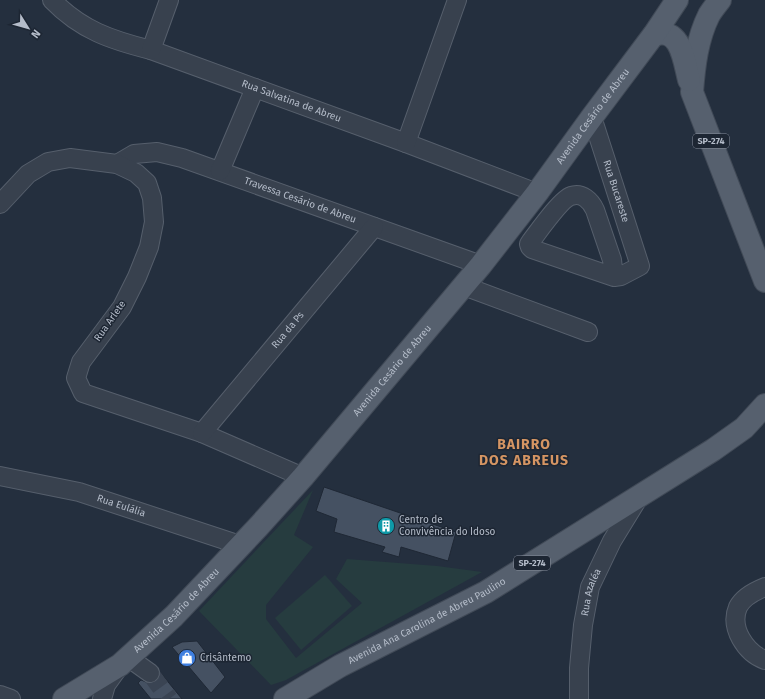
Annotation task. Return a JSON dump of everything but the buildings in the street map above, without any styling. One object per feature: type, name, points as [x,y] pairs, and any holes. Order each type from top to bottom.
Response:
[{"type":"main road","name":"Avenida Cesário de Abreu","points":[[64,699],[125,661],[174,616],[303,477],[481,265],[537,193],[654,34],[677,0]]},
{"type":"main road","name":"SP-274","points":[[720,0],[709,15],[700,38],[694,64],[692,92],[765,281]]},
{"type":"main road","points":[[654,34],[662,32],[668,34],[680,45],[692,92]]},
{"type":"main road","name":"Avenida Ana Carolina de Abreu Paulino","points":[[285,699],[340,666],[486,592],[706,454],[744,428],[765,405]]},
{"type":"street","name":"Rua Salvatina de Abreu","points":[[52,0],[80,23],[104,36],[151,50],[256,88],[537,193]]},
{"type":"street","points":[[151,50],[169,0]]},
{"type":"street","points":[[406,143],[457,0]]},
{"type":"street","points":[[220,171],[256,88]]},
{"type":"street","name":"Rua Bucareste","points":[[592,117],[640,266],[621,276],[613,269]]},
{"type":"street","name":"Travessa Cesário de Abreu","points":[[117,164],[134,154],[157,152],[182,158],[481,265]]},
{"type":"street","name":"Rua Arlete","points":[[0,204],[28,174],[48,162],[70,158],[117,164],[136,173],[147,183],[152,198],[154,222],[149,247],[137,277],[122,307],[81,362],[76,378],[83,393],[202,433],[303,477]]},
{"type":"street","points":[[570,196],[579,196],[587,199],[592,204],[613,269],[532,249],[529,244],[563,201],[570,196]]},
{"type":"street","name":"Rua da Ps","points":[[202,433],[374,226]]},
{"type":"street","points":[[613,269],[635,248]]},
{"type":"street","points":[[464,286],[588,332]]},
{"type":"street","name":"Rua Eulália","points":[[0,476],[79,492],[240,545]]},
{"type":"street","name":"Rua Azaléa","points":[[579,699],[579,668],[583,625],[590,587],[612,541],[639,496]]},
{"type":"street","points":[[762,659],[748,649],[741,640],[737,628],[736,617],[738,607],[745,598],[765,587]]},
{"type":"street","points":[[72,699],[87,696],[101,699],[106,685],[125,661],[150,673]]},
{"type":"street","points":[[0,694],[11,699]]},
{"type":"green space","points":[[313,490],[294,535],[313,547],[266,605],[266,619],[296,658],[362,603],[336,579],[347,559],[437,566],[482,572],[286,680],[271,685],[199,611]]},
{"type":"green space","points":[[325,575],[352,606],[301,650],[275,618]]},
{"type":"tunnel","points":[[150,673],[169,699]]},
{"type":"place","name":"Centro de Convivência do Idoso","points":[[386,526]]},
{"type":"place","name":"Crisântemo","points":[[187,658]]},
{"type":"district","name":"BAIRRO DOS ABREUS","points":[[524,452]]}]
